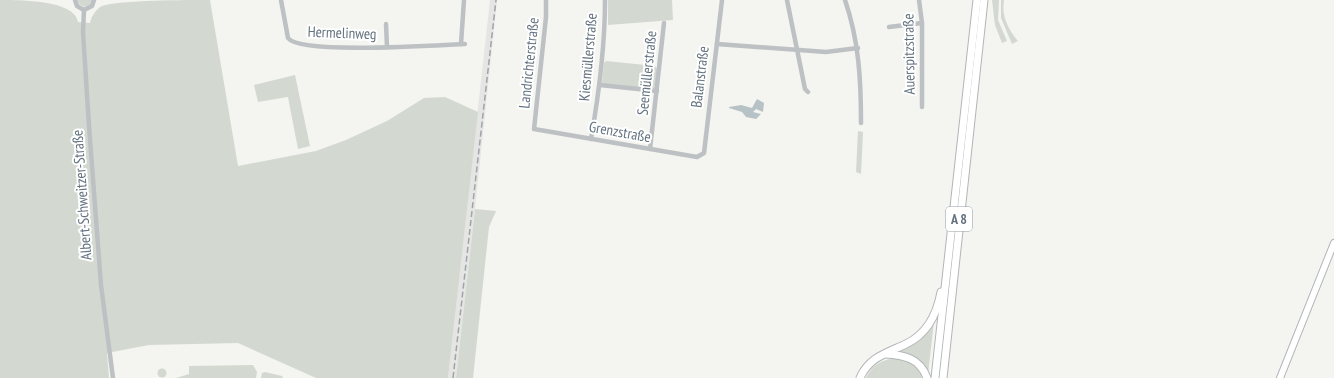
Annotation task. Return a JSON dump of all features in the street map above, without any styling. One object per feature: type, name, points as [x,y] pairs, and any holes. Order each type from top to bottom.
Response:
[{"type":"highway","name":"A 8","points":[[935,378],[977,0]]},
{"type":"highway","name":"A 8","points":[[942,378],[984,0]]},
{"type":"highway","points":[[860,378],[869,363],[883,354],[910,342],[924,331],[935,313],[942,283],[947,277]]},
{"type":"highway","points":[[883,354],[902,355],[912,359],[921,366],[927,378]]},
{"type":"main road","points":[[1280,378],[1334,243]]},
{"type":"street","points":[[75,0],[77,6],[84,10],[92,6],[94,0]]},
{"type":"street","name":"Hermelinweg","points":[[281,0],[288,36],[293,42],[327,48],[463,44],[464,0]]},
{"type":"street","name":"Landrichterstraße","points":[[534,129],[546,17],[546,0]]},
{"type":"street","name":"Kiesmüllerstraße","points":[[591,139],[600,85],[604,35],[604,0]]},
{"type":"street","name":"Balanstraße","points":[[702,156],[704,153],[722,0]]},
{"type":"street","points":[[787,0],[805,89],[808,92]]},
{"type":"street","points":[[845,0],[858,48],[861,79],[861,123]]},
{"type":"street","name":"Auerspitzstraße","points":[[919,0],[922,23],[922,107]]},
{"type":"street","name":"Albert-Schweitzer-Straße","points":[[84,10],[83,32],[88,126],[101,285],[113,378]]},
{"type":"street","name":"Seemüllerstraße","points":[[650,149],[664,23]]},
{"type":"street","points":[[889,27],[922,23]]},
{"type":"street","name":"Hermelinweg","points":[[386,24],[387,47]]},
{"type":"street","points":[[717,44],[826,52],[858,48]]},
{"type":"street","points":[[600,85],[657,91]]},
{"type":"street","name":"Grenzstraße","points":[[534,129],[698,157],[702,156]]},
{"type":"shaded area","points":[[0,0],[33,1],[57,5],[67,9],[75,15],[78,22],[90,23],[98,9],[102,6],[111,4],[154,1],[210,0],[238,166],[316,151],[346,140],[387,121],[424,98],[445,97],[478,112],[448,378],[316,378],[238,343],[149,345],[107,353],[109,378],[0,378]]},
{"type":"shaded area","points":[[77,0],[92,0],[90,5],[85,7],[79,4]]},
{"type":"shaded area","points":[[490,0],[497,0],[475,209],[456,378],[448,378]]},
{"type":"shaded area","points":[[608,0],[672,0],[673,20],[608,25]]},
{"type":"shaded area","points":[[992,0],[999,0],[998,20],[1007,41],[1002,43],[995,25]]},
{"type":"shaded area","points":[[1001,0],[1004,0],[1003,6],[1006,22],[1018,41],[1012,44],[1001,18]]},
{"type":"shaded area","points":[[606,61],[655,66],[658,70],[657,87],[654,89],[602,83],[604,63]]},
{"type":"shaded area","points":[[295,75],[310,146],[298,149],[288,97],[258,102],[254,85]]},
{"type":"shaded area","points":[[757,99],[764,103],[763,112],[756,109],[753,112],[761,114],[756,119],[746,117],[742,112],[729,108],[741,105],[752,108]]},
{"type":"shaded area","points":[[858,131],[863,132],[861,174],[856,172]]},
{"type":"shaded area","points":[[475,209],[496,211],[489,227],[473,378],[456,378]]},
{"type":"shaded area","points":[[934,321],[928,375],[914,360],[896,351],[908,346],[917,339]]},
{"type":"shaded area","points":[[895,358],[904,360],[915,366],[922,378],[866,378],[874,366],[885,360]]},
{"type":"shaded area","points":[[253,365],[257,372],[256,378],[176,378],[189,374],[189,366]]},
{"type":"shaded area","points":[[160,369],[164,369],[166,373],[164,377],[160,377],[158,375],[158,371]]},
{"type":"shaded area","points":[[265,372],[282,376],[283,378],[261,378],[262,373]]},
{"type":"railway","points":[[453,378],[496,0]]}]
